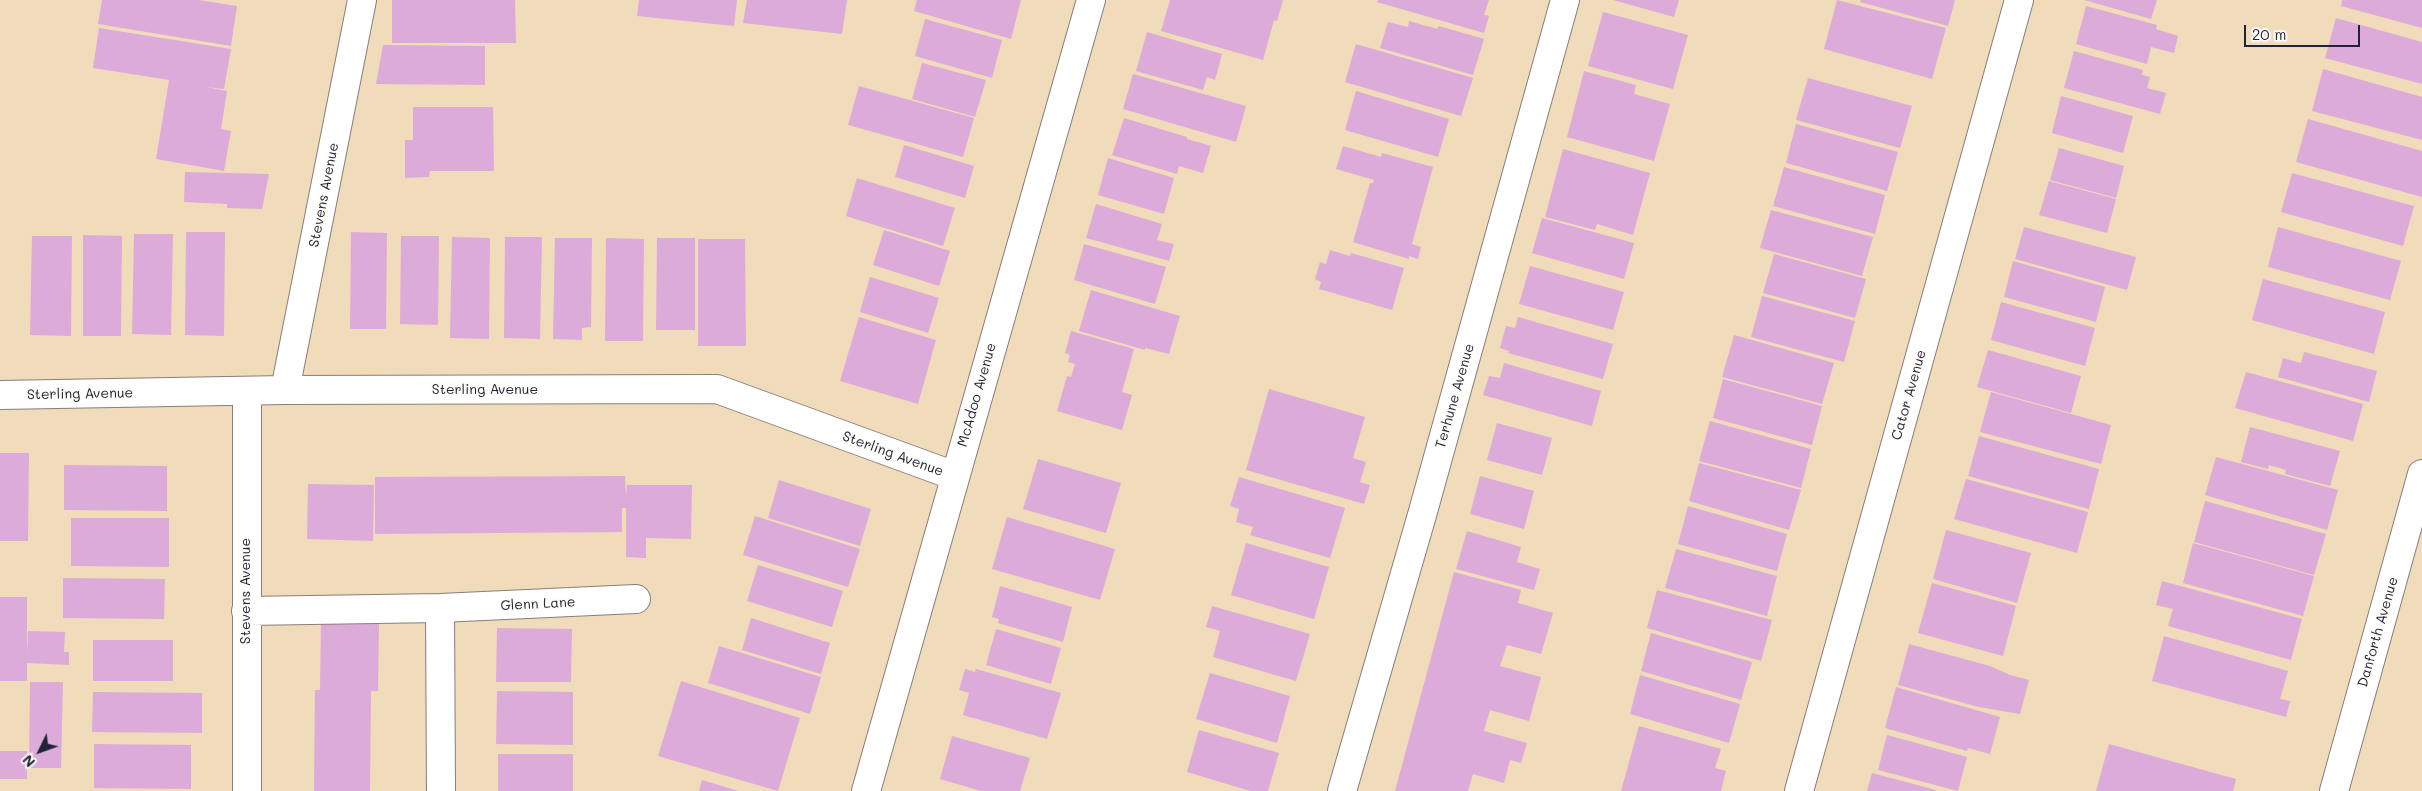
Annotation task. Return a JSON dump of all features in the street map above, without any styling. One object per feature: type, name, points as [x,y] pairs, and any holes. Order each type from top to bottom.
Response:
[{"type":"street","name":"Stevens Avenue","points":[[285,390],[362,0]]},
{"type":"street","name":"McAdoo Avenue","points":[[866,791],[954,476],[1091,0]]},
{"type":"street","name":"Terhune Avenue","points":[[1342,791],[1422,515],[1565,0]]},
{"type":"street","name":"Cator Avenue","points":[[1800,791],[2019,0]]},
{"type":"street","name":"Sterling Avenue","points":[[0,395],[285,390],[717,389],[954,476]]},
{"type":"street","name":"Stevens Avenue","points":[[247,392],[247,791]]},
{"type":"street","name":"Danforth Avenue","points":[[2334,791],[2422,474]]},
{"type":"street","name":"Glenn Lane","points":[[246,611],[440,608],[636,599]]},
{"type":"street","points":[[440,608],[441,791]]},
{"type":"building","points":[[102,0],[199,0],[237,6],[231,46],[98,24]]},
{"type":"building","points":[[392,0],[515,0],[516,43],[392,43]]},
{"type":"building","points":[[639,0],[737,0],[734,26],[637,16]]},
{"type":"building","points":[[747,0],[847,0],[842,34],[743,23]]},
{"type":"building","points":[[917,0],[1021,0],[1011,39],[914,11]]},
{"type":"building","points":[[1170,0],[1283,0],[1277,21],[1274,20],[1263,60],[1161,31]]},
{"type":"building","points":[[1378,0],[1489,0],[1484,15],[1489,16],[1484,33],[1377,2]]},
{"type":"building","points":[[1613,0],[1679,0],[1674,17]]},
{"type":"building","points":[[1837,0],[1946,28],[1932,79],[1824,49]]},
{"type":"building","points":[[1861,0],[1955,0],[1948,26],[1860,2]]},
{"type":"building","points":[[2084,0],[2157,0],[2151,19]]},
{"type":"building","points":[[2342,0],[2422,0],[2422,28],[2341,6]]},
{"type":"building","points":[[2086,6],[2157,25],[2156,29],[2178,36],[2174,53],[2151,47],[2147,64],[2076,44]]},
{"type":"building","points":[[1603,12],[1688,35],[1673,89],[1588,66]]},
{"type":"building","points":[[2336,18],[2422,42],[2422,84],[2325,58]]},
{"type":"building","points":[[925,19],[1002,40],[992,78],[915,56]]},
{"type":"building","points":[[1409,21],[1437,29],[1439,26],[1484,39],[1473,75],[1380,48],[1388,22],[1408,27]]},
{"type":"building","points":[[99,28],[231,49],[224,89],[206,87],[227,91],[221,129],[231,131],[224,171],[156,159],[169,80],[93,68]]},
{"type":"building","points":[[1147,32],[1222,54],[1215,80],[1207,77],[1203,90],[1136,71]]},
{"type":"building","points":[[1356,44],[1473,78],[1461,116],[1345,82]]},
{"type":"building","points":[[383,45],[485,46],[485,85],[376,84]]},
{"type":"building","points":[[2074,51],[2143,70],[2142,75],[2150,77],[2147,88],[2166,93],[2160,114],[2064,88]]},
{"type":"building","points":[[922,63],[986,80],[975,117],[912,99]]},
{"type":"building","points":[[2323,69],[2422,97],[2422,140],[2312,111]]},
{"type":"building","points":[[1584,71],[1636,85],[1634,94],[1670,104],[1654,161],[1567,137]]},
{"type":"building","points":[[1133,74],[1246,106],[1236,142],[1123,109]]},
{"type":"building","points":[[1808,78],[1912,106],[1900,148],[1796,120]]},
{"type":"building","points":[[859,86],[974,118],[963,157],[848,125]]},
{"type":"building","points":[[1356,91],[1449,119],[1438,157],[1345,130]]},
{"type":"building","points":[[2061,96],[2133,116],[2123,153],[2052,133]]},
{"type":"building","points":[[413,107],[493,107],[494,171],[430,171],[429,177],[405,178],[405,140],[413,140]]},
{"type":"building","points":[[1124,118],[1211,146],[1203,173],[1179,166],[1177,174],[1112,155]]},
{"type":"building","points":[[2308,119],[2422,151],[2422,197],[2296,162]]},
{"type":"building","points":[[1796,124],[1898,152],[1887,191],[1786,163]]},
{"type":"building","points":[[904,145],[974,166],[965,198],[895,177]]},
{"type":"building","points":[[1343,146],[1381,157],[1382,153],[1433,167],[1412,244],[1421,247],[1418,259],[1409,256],[1409,259],[1353,242],[1370,183],[1373,183],[1374,180],[1336,169]]},
{"type":"building","points":[[2059,148],[2124,166],[2116,198],[2050,180]]},
{"type":"building","points":[[1563,149],[1650,173],[1633,235],[1597,224],[1595,230],[1545,217]]},
{"type":"building","points":[[1108,158],[1174,178],[1164,214],[1098,195]]},
{"type":"building","points":[[1784,167],[1885,195],[1875,234],[1773,206]]},
{"type":"building","points":[[185,172],[269,174],[262,209],[227,208],[227,204],[184,202]]},
{"type":"building","points":[[2292,173],[2414,206],[2403,246],[2281,212]]},
{"type":"building","points":[[857,178],[955,208],[943,246],[846,216]]},
{"type":"building","points":[[2049,181],[2116,199],[2107,233],[2039,215]]},
{"type":"building","points":[[1096,204],[1162,224],[1157,240],[1174,244],[1169,261],[1086,238]]},
{"type":"building","points":[[1771,210],[1873,237],[1862,276],[1760,248]]},
{"type":"building","points":[[1542,218],[1634,243],[1624,279],[1532,253]]},
{"type":"building","points":[[2024,227],[2136,257],[2127,290],[2015,259]]},
{"type":"building","points":[[2278,227],[2401,261],[2390,300],[2268,267]]},
{"type":"building","points":[[884,230],[950,251],[939,286],[873,265]]},
{"type":"building","points":[[186,232],[225,232],[224,336],[185,335]]},
{"type":"building","points":[[351,232],[387,233],[386,329],[350,329]]},
{"type":"building","points":[[134,234],[173,234],[171,335],[132,334]]},
{"type":"building","points":[[83,235],[122,236],[121,336],[83,336]]},
{"type":"building","points":[[32,236],[72,236],[71,336],[30,335]]},
{"type":"building","points":[[401,236],[439,236],[438,325],[400,324]]},
{"type":"building","points":[[452,237],[490,238],[489,339],[450,338]]},
{"type":"building","points":[[505,237],[542,237],[540,339],[504,338]]},
{"type":"building","points":[[555,238],[592,238],[591,327],[582,328],[582,340],[553,339]]},
{"type":"building","points":[[606,238],[644,239],[643,341],[605,341]]},
{"type":"building","points":[[657,238],[695,238],[695,330],[656,330]]},
{"type":"building","points":[[698,239],[745,239],[746,346],[698,346]]},
{"type":"building","points":[[1084,244],[1166,267],[1155,304],[1074,280]]},
{"type":"building","points":[[1330,250],[1350,256],[1351,253],[1404,268],[1392,310],[1319,289],[1321,282],[1315,279],[1320,262],[1326,264]]},
{"type":"building","points":[[1774,254],[1866,279],[1855,318],[1763,293]]},
{"type":"building","points":[[2013,261],[2105,287],[2096,322],[2004,297]]},
{"type":"building","points":[[1530,266],[1624,292],[1613,330],[1519,304]]},
{"type":"building","points":[[870,277],[939,298],[928,333],[860,312]]},
{"type":"building","points":[[2263,279],[2385,312],[2374,354],[2252,320]]},
{"type":"building","points":[[1091,290],[1180,316],[1169,354],[1145,348],[1145,350],[1079,331]]},
{"type":"building","points":[[1762,296],[1855,321],[1844,362],[1751,337]]},
{"type":"building","points":[[2001,302],[2095,328],[2085,366],[1991,340]]},
{"type":"building","points":[[859,317],[936,340],[918,404],[840,381]]},
{"type":"building","points":[[1518,317],[1613,344],[1603,379],[1508,353],[1509,351],[1500,348],[1506,326],[1515,328]]},
{"type":"building","points":[[1071,331],[1134,349],[1122,392],[1132,395],[1122,430],[1057,411],[1067,376],[1071,377],[1075,364],[1068,362],[1070,355],[1065,353]]},
{"type":"building","points":[[1734,335],[1834,363],[1822,404],[1722,377]]},
{"type":"building","points":[[1988,350],[2081,376],[2071,413],[1977,387]]},
{"type":"building","points":[[2304,352],[2377,371],[2369,402],[2278,377],[2283,358],[2301,363]]},
{"type":"building","points":[[1504,363],[1601,391],[1592,426],[1483,395],[1489,376],[1500,378]]},
{"type":"building","points":[[2246,372],[2363,404],[2353,441],[2235,408]]},
{"type":"building","points":[[1723,379],[1822,406],[1812,445],[1713,418]]},
{"type":"building","points":[[1269,389],[1365,417],[1353,458],[1366,462],[1360,482],[1370,485],[1364,504],[1246,470]]},
{"type":"building","points":[[1991,392],[2111,425],[2101,464],[1980,432]]},
{"type":"building","points":[[1710,421],[1811,449],[1801,488],[1699,461]]},
{"type":"building","points":[[1497,423],[1552,438],[1542,475],[1487,460]]},
{"type":"building","points":[[2250,427],[2340,451],[2330,486],[2285,474],[2286,470],[2269,465],[2268,469],[2241,462]]},
{"type":"building","points":[[1979,436],[2099,469],[2089,509],[1968,476]]},
{"type":"building","points":[[0,453],[29,453],[28,541],[0,541]]},
{"type":"building","points":[[2216,457],[2338,490],[2327,530],[2205,495]]},
{"type":"building","points":[[1038,459],[1121,483],[1106,533],[1023,509]]},
{"type":"building","points":[[1699,463],[1801,490],[1789,530],[1689,501]]},
{"type":"building","points":[[64,465],[167,466],[167,511],[64,510]]},
{"type":"building","points":[[625,476],[626,497],[627,485],[692,485],[691,539],[646,538],[646,558],[626,557],[626,508],[622,508],[622,532],[375,534],[375,477]]},
{"type":"building","points":[[1480,476],[1534,491],[1524,529],[1470,514]]},
{"type":"building","points":[[1239,477],[1345,508],[1330,558],[1250,535],[1253,527],[1236,522],[1239,509],[1230,506]]},
{"type":"building","points":[[1966,479],[2088,512],[2077,553],[1954,519]]},
{"type":"building","points":[[779,480],[871,509],[860,546],[768,518]]},
{"type":"building","points":[[308,484],[374,485],[373,541],[307,539]]},
{"type":"building","points":[[2205,501],[2326,534],[2314,575],[2194,542]]},
{"type":"building","points":[[1688,506],[1787,534],[1777,571],[1678,544]]},
{"type":"building","points":[[755,516],[860,549],[848,587],[743,555]]},
{"type":"building","points":[[1007,517],[1115,549],[1100,600],[992,569]]},
{"type":"building","points":[[71,518],[169,518],[169,567],[71,566]]},
{"type":"building","points":[[1946,530],[2031,553],[2017,603],[1933,579]]},
{"type":"building","points":[[1467,531],[1521,547],[1517,562],[1540,569],[1534,590],[1456,569]]},
{"type":"building","points":[[1246,543],[1329,567],[1314,619],[1231,595]]},
{"type":"building","points":[[2193,543],[2314,576],[2303,616],[2183,583]]},
{"type":"building","points":[[1676,549],[1777,576],[1767,616],[1665,588]]},
{"type":"building","points":[[758,565],[843,591],[832,627],[747,601]]},
{"type":"building","points":[[1454,572],[1521,590],[1518,603],[1553,613],[1541,654],[1507,645],[1500,666],[1541,677],[1529,721],[1490,710],[1484,731],[1527,743],[1521,763],[1510,760],[1504,783],[1473,774],[1468,791],[1395,791]]},
{"type":"building","points":[[63,578],[165,579],[164,619],[63,618]]},
{"type":"building","points":[[2162,581],[2302,619],[2291,660],[2168,626],[2173,609],[2156,605]]},
{"type":"building","points":[[1932,583],[2016,606],[2003,656],[1918,633]]},
{"type":"building","points":[[1000,586],[1072,607],[1063,642],[998,623],[999,619],[992,617]]},
{"type":"building","points":[[1657,590],[1772,620],[1761,661],[1647,628]]},
{"type":"building","points":[[0,597],[27,597],[27,655],[28,631],[65,632],[64,652],[69,652],[69,665],[27,663],[27,681],[0,681]]},
{"type":"building","points":[[1212,606],[1310,634],[1296,681],[1213,657],[1220,631],[1206,627]]},
{"type":"building","points":[[751,618],[830,643],[821,674],[742,650]]},
{"type":"building","points":[[321,623],[379,624],[378,691],[371,691],[370,791],[314,791],[315,690],[320,690]]},
{"type":"building","points":[[497,628],[572,629],[571,682],[496,682]]},
{"type":"building","points":[[996,629],[1061,648],[1051,684],[986,665]]},
{"type":"building","points":[[1651,633],[1752,662],[1741,700],[1641,671]]},
{"type":"building","points":[[2164,636],[2288,671],[2280,699],[2290,701],[2286,717],[2152,681]]},
{"type":"building","points":[[93,640],[173,640],[173,681],[93,681]]},
{"type":"building","points":[[1909,644],[1990,666],[2010,675],[2029,680],[2020,714],[1979,707],[1898,685]]},
{"type":"building","points":[[719,646],[821,677],[810,714],[708,683]]},
{"type":"building","points":[[965,669],[975,672],[976,669],[1061,693],[1047,739],[963,715],[969,693],[959,690]]},
{"type":"building","points":[[1210,673],[1290,696],[1277,743],[1196,719]]},
{"type":"building","points":[[1640,675],[1740,704],[1729,743],[1630,714]]},
{"type":"building","points":[[681,681],[800,718],[778,791],[658,756]]},
{"type":"building","points":[[30,682],[63,682],[61,768],[29,768]]},
{"type":"building","points":[[1896,687],[2000,717],[1990,754],[1968,748],[1967,751],[1885,728]]},
{"type":"building","points":[[497,691],[573,692],[573,745],[496,744]]},
{"type":"building","points":[[93,692],[202,693],[202,733],[92,732]]},
{"type":"building","points":[[1639,726],[1721,749],[1715,768],[1726,771],[1721,791],[1621,791]]},
{"type":"building","points":[[1199,730],[1279,753],[1268,791],[1250,791],[1187,772]]},
{"type":"building","points":[[1887,735],[1967,757],[1958,791],[1878,770]]},
{"type":"building","points":[[952,736],[1030,758],[1020,791],[981,791],[940,779]]},
{"type":"building","points":[[94,744],[191,745],[191,789],[94,788]]},
{"type":"building","points":[[2109,744],[2236,779],[2233,791],[2096,791]]},
{"type":"building","points":[[0,751],[27,751],[27,779],[0,779]]},
{"type":"building","points":[[498,754],[573,754],[573,791],[498,791]]},
{"type":"building","points":[[1872,773],[1936,790],[1936,791],[1867,791]]},
{"type":"building","points":[[702,780],[738,791],[699,791]]}]
